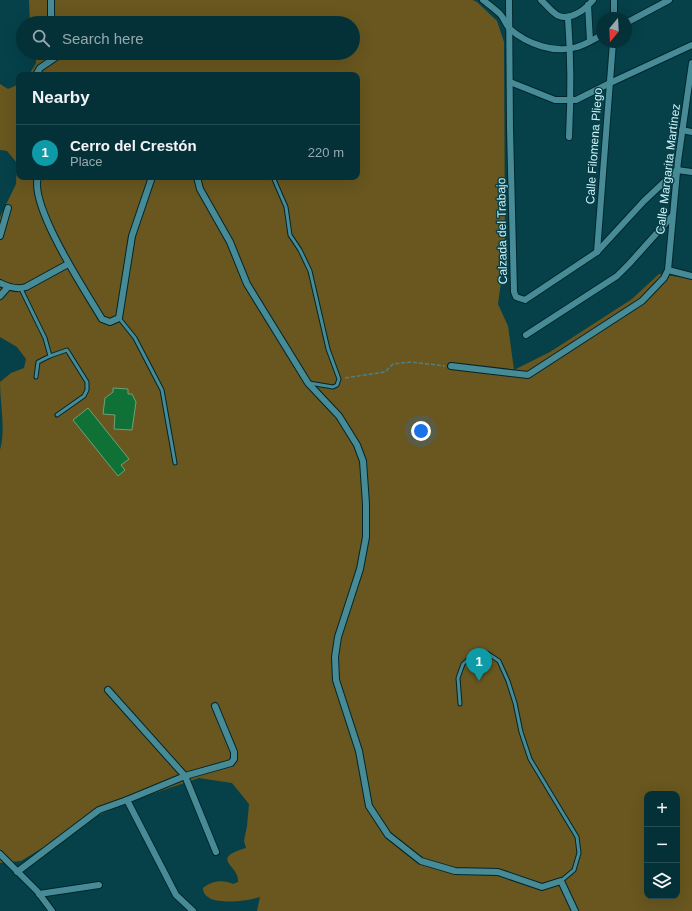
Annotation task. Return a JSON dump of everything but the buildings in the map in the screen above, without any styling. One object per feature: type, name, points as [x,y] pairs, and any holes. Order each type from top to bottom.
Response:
[{"type":"street","points":[[51,16],[52,0]]},
{"type":"street","points":[[483,0],[499,13],[510,29],[528,41],[546,48],[562,50],[570,49],[596,38]]},
{"type":"street","name":"Calzada del Trabajo","points":[[509,0],[514,292],[516,297],[520,300],[525,300],[597,252],[644,201],[677,170]]},
{"type":"street","points":[[541,0],[558,16],[568,18],[587,7],[593,0]]},
{"type":"street","points":[[588,0],[587,7],[590,41]]},
{"type":"street","points":[[614,0],[614,12]]},
{"type":"street","points":[[632,20],[669,0]]},
{"type":"street","points":[[568,18],[571,101],[569,138]]},
{"type":"street","points":[[510,82],[555,100],[571,101],[588,95],[610,83],[692,45]]},
{"type":"street","name":"Calle Filomena Pliego","points":[[597,252],[613,48]]},
{"type":"street","points":[[38,72],[40,68],[52,60]]},
{"type":"street","name":"Calle Margarita Martínez","points":[[451,366],[528,375],[642,301],[664,278],[668,270],[677,170],[692,63]]},
{"type":"street","points":[[682,130],[692,132]]},
{"type":"street","points":[[677,170],[692,172]]},
{"type":"street","points":[[38,180],[37,189],[43,212],[68,264],[102,319],[110,322],[119,318],[132,236],[151,180]]},
{"type":"street","points":[[198,180],[200,189],[230,242],[247,284],[308,383],[339,416],[357,445],[363,461],[366,504],[366,536],[360,569],[338,637],[335,657],[336,680],[359,751],[369,806],[388,835],[421,860],[455,871],[498,872],[542,887],[561,881],[575,911]]},
{"type":"street","points":[[0,236],[8,208]]},
{"type":"street","points":[[526,335],[617,276],[673,216]]},
{"type":"street","points":[[0,283],[8,287],[26,287],[68,264]]},
{"type":"street","points":[[668,270],[692,276]]},
{"type":"street","points":[[0,296],[8,287]]},
{"type":"street","points":[[108,690],[186,776],[216,852]]},
{"type":"street","points":[[17,872],[99,810],[128,800],[186,776],[231,763],[234,759],[234,752],[215,706]]},
{"type":"street","points":[[128,800],[176,895],[193,911]]},
{"type":"street","points":[[0,854],[39,894],[52,911]]},
{"type":"street","points":[[39,894],[99,885]]},
{"type":"lane","points":[[274,180],[286,206],[290,235],[300,250],[310,271],[328,349],[339,379],[337,385],[333,387],[308,383]]},
{"type":"lane","points":[[21,288],[45,338],[50,356]]},
{"type":"lane","points":[[119,318],[135,338],[162,390],[175,463]]},
{"type":"lane","points":[[36,377],[38,362],[66,350],[87,382],[87,390],[84,396],[57,415]]},
{"type":"lane","points":[[460,704],[458,678],[463,664],[473,655],[487,653],[499,661],[508,681],[515,703],[521,732],[530,759],[577,837],[579,853],[574,870],[561,881]]},
{"type":"path","points":[[339,379],[385,372],[393,364],[405,362],[451,366]]},
{"type":"shaded area","points":[[29,0],[473,0],[497,21],[504,42],[505,253],[498,304],[508,326],[514,370],[550,352],[632,299],[659,274],[692,279],[692,911],[257,911],[260,897],[227,902],[218,901],[205,894],[203,888],[217,882],[229,882],[233,884],[238,882],[235,871],[228,863],[227,859],[235,852],[246,848],[244,841],[249,804],[232,783],[199,778],[128,802],[90,819],[21,861],[0,863],[0,450],[3,425],[0,382],[11,373],[24,368],[26,359],[17,347],[0,337],[0,217],[16,184],[16,180],[360,180],[360,72],[31,72],[36,63],[36,60],[360,60],[360,16],[30,16]]},
{"type":"shaded area","points":[[0,84],[8,89],[16,85],[16,162],[7,151],[0,150]]},
{"type":"place","name":"Cerro del Crestón","points":[[479,681]]}]
